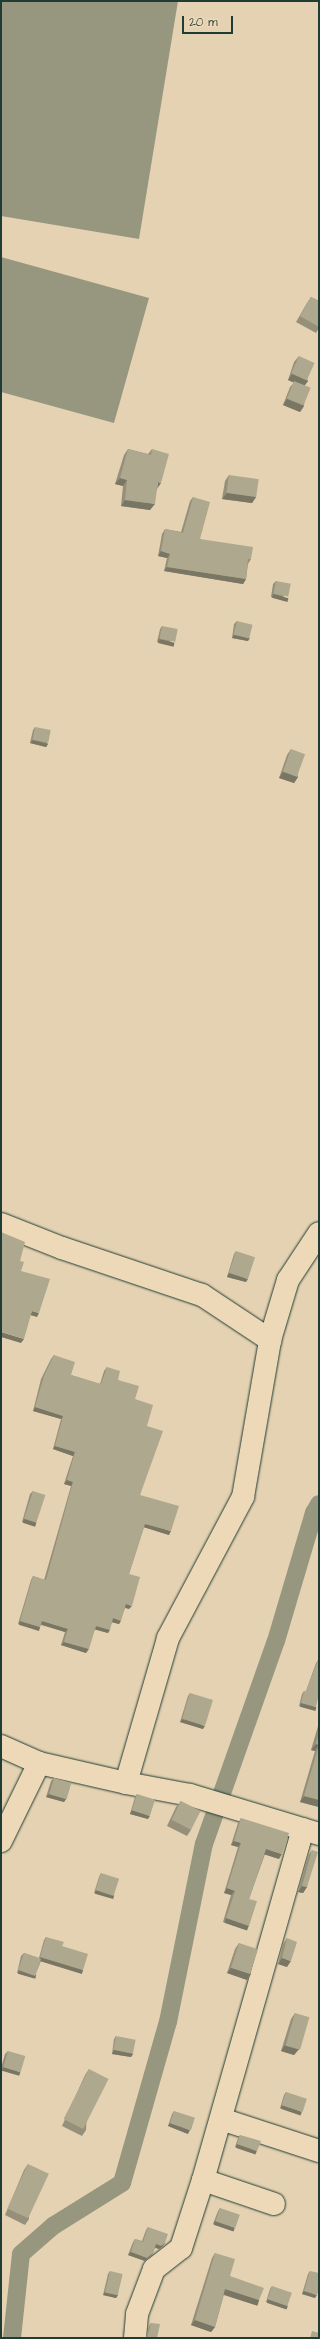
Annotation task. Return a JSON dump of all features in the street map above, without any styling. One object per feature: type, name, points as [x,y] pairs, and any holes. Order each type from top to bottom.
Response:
[{"type":"street","points":[[1,1224],[62,1248],[202,1295],[270,1340]]},
{"type":"street","points":[[126,1783],[168,1638],[243,1497],[270,1340],[288,1280],[319,1233]]},
{"type":"street","points":[[1,1746],[39,1763],[126,1783],[190,1795],[265,1816],[311,1832],[181,2248],[154,2269],[137,2314],[135,2338]]},
{"type":"street","points":[[1,1841],[39,1763]]},
{"type":"street","points":[[221,2119],[319,2151]]},
{"type":"street","points":[[203,2180],[274,2204]]},
{"type":"shaded area","points":[[1,1],[178,1],[139,239],[1,216]]},
{"type":"shaded area","points":[[1,257],[149,298],[114,423],[1,392]]},
{"type":"building","points":[[311,297],[319,301],[319,327],[300,316]]},
{"type":"building","points":[[299,356],[315,363],[307,380],[291,373]]},
{"type":"building","points":[[294,381],[311,388],[304,405],[287,399]]},
{"type":"building","points":[[128,449],[151,455],[152,449],[169,454],[161,483],[158,482],[155,504],[125,500],[127,480],[120,478]]},
{"type":"building","points":[[229,475],[259,479],[256,497],[226,493]]},
{"type":"building","points":[[193,497],[210,502],[200,539],[253,547],[251,559],[248,559],[246,579],[167,567],[170,554],[161,551],[165,529],[183,533]]},
{"type":"building","points":[[276,581],[291,584],[288,597],[274,594]]},
{"type":"building","points":[[237,621],[253,625],[249,638],[234,635]]},
{"type":"building","points":[[162,626],[178,629],[175,642],[160,639]]},
{"type":"building","points":[[35,727],[51,730],[48,743],[33,740]]},
{"type":"building","points":[[291,749],[305,754],[297,777],[283,772]]},
{"type":"building","points":[[1,1232],[25,1242],[20,1261],[24,1262],[21,1271],[50,1279],[39,1313],[32,1311],[24,1339],[1,1332]]},
{"type":"building","points":[[236,1251],[255,1257],[248,1279],[229,1273]]},
{"type":"building","points":[[54,1355],[75,1362],[71,1375],[101,1384],[107,1367],[120,1371],[118,1380],[139,1386],[135,1399],[153,1405],[147,1426],[163,1431],[140,1495],[179,1506],[171,1531],[145,1524],[129,1574],[140,1577],[132,1606],[126,1604],[121,1621],[113,1618],[110,1630],[96,1626],[89,1649],[64,1642],[68,1629],[42,1621],[40,1627],[20,1621],[33,1576],[46,1580],[73,1482],[67,1480],[75,1452],[55,1446],[63,1416],[35,1407],[44,1376]]},
{"type":"building","points":[[33,1491],[45,1495],[36,1523],[24,1519]]},
{"type":"building","points":[[318,1660],[319,1694],[316,1707],[301,1703],[304,1691],[306,1691]]},
{"type":"building","points":[[190,1693],[213,1700],[205,1726],[182,1719]]},
{"type":"building","points":[[319,1732],[319,1745],[316,1744]]},
{"type":"building","points":[[319,1745],[319,1800],[304,1796]]},
{"type":"building","points":[[54,1778],[71,1783],[67,1799],[49,1794]]},
{"type":"building","points":[[137,1794],[155,1800],[150,1816],[132,1810]]},
{"type":"building","points":[[181,1801],[201,1811],[191,1830],[171,1820]]},
{"type":"building","points":[[241,1818],[289,1833],[282,1854],[266,1849],[249,1899],[257,1901],[249,1926],[226,1918],[235,1891],[227,1888],[241,1843],[234,1841]]},
{"type":"building","points":[[312,1850],[318,1852],[307,1887],[302,1886]]},
{"type":"building","points":[[101,1873],[119,1879],[114,1896],[95,1890]]},
{"type":"building","points":[[46,1937],[64,1942],[62,1946],[88,1954],[83,1970],[40,1957]]},
{"type":"building","points":[[287,1938],[297,1942],[291,1961],[282,1958]]},
{"type":"building","points":[[239,1943],[258,1949],[250,1974],[231,1968]]},
{"type":"building","points":[[24,1953],[41,1959],[35,1976],[18,1970]]},
{"type":"building","points":[[295,2013],[309,2017],[300,2050],[286,2046]]},
{"type":"building","points":[[116,2036],[136,2040],[133,2054],[113,2050]]},
{"type":"building","points":[[8,2051],[25,2056],[21,2072],[3,2067]]},
{"type":"building","points":[[89,2069],[109,2079],[83,2129],[64,2119]]},
{"type":"building","points":[[286,2092],[307,2099],[303,2112],[282,2105]]},
{"type":"building","points":[[174,2111],[195,2118],[191,2130],[170,2123]]},
{"type":"building","points":[[240,2135],[261,2141],[257,2151],[237,2144]]},
{"type":"building","points":[[28,2164],[49,2174],[28,2218],[7,2208]]},
{"type":"building","points":[[220,2208],[240,2215],[235,2228],[215,2221]]},
{"type":"building","points":[[148,2227],[168,2234],[165,2243],[161,2246],[156,2244],[153,2253],[147,2258],[131,2252],[135,2239],[143,2242]]},
{"type":"building","points":[[215,2253],[235,2259],[230,2276],[264,2288],[259,2300],[225,2289],[215,2327],[195,2320]]},
{"type":"building","points":[[110,2271],[123,2274],[118,2295],[105,2292]]},
{"type":"building","points":[[310,2271],[319,2273],[319,2289],[317,2295],[304,2291]]},
{"type":"building","points":[[272,2286],[292,2293],[287,2306],[267,2299]]},
{"type":"building","points":[[151,2323],[160,2324],[157,2338],[147,2338]]},
{"type":"building","points":[[312,2331],[319,2333],[319,2338],[310,2338]]},
{"type":"waterway","points":[[12,2338],[21,2254],[53,2226],[122,2183],[168,2022],[204,1844],[276,1641],[314,1513],[319,1504]]}]
